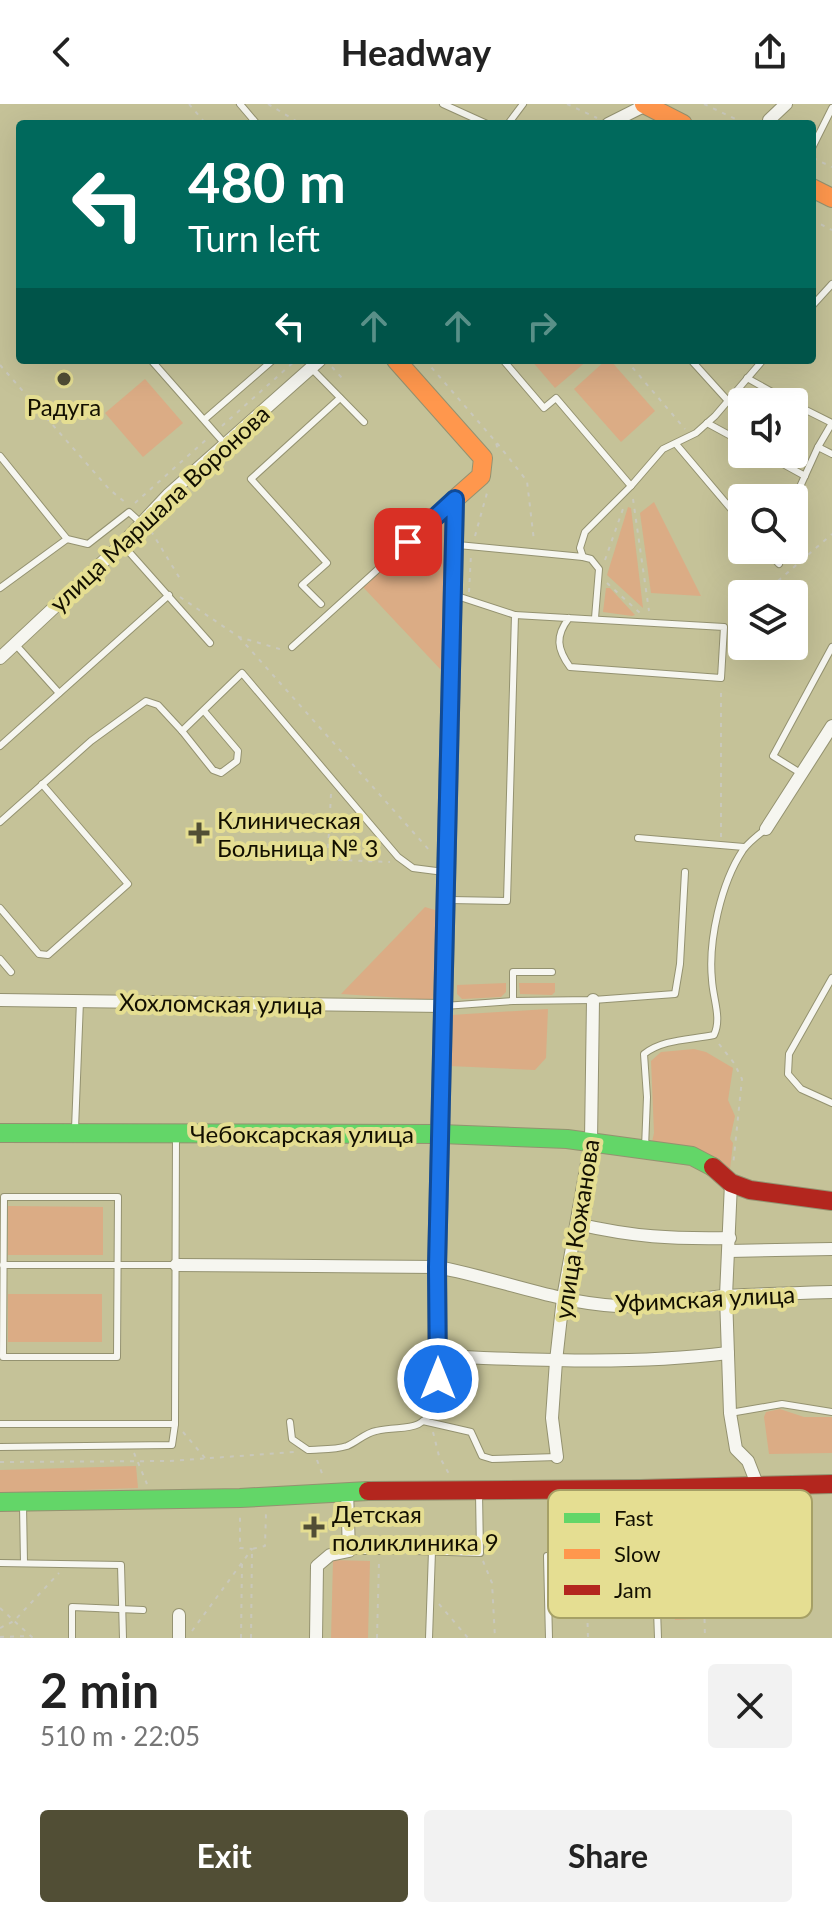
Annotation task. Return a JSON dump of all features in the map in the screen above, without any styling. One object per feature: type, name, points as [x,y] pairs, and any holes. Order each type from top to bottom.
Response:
[{"type":"street","points":[[616,120],[646,104],[676,120]]},
{"type":"street","points":[[772,120],[786,104]]},
{"type":"street","name":"улица Маршала Воронова","points":[[0,658],[122,544],[168,495],[319,364]]},
{"type":"street","points":[[400,364],[483,458],[481,476],[455,499],[437,1267],[438,1401]]},
{"type":"street","points":[[766,829],[832,726]]},
{"type":"street","name":"Хохломская улица","points":[[0,1000],[443,1006]]},
{"type":"street","name":"улица Кожанова","points":[[557,1457],[552,1418],[556,1361],[563,1298],[591,1141],[593,1000]]},
{"type":"street","name":"Чебоксарская улица","points":[[0,1133],[441,1134],[591,1141],[692,1156],[714,1167],[731,1183],[750,1190],[832,1201]]},
{"type":"street","points":[[731,1183],[726,1296],[730,1413],[736,1449],[748,1461],[757,1484]]},
{"type":"street","points":[[577,1224],[653,1238],[832,1249]]},
{"type":"street","name":"Уфимская улица","points":[[176,1265],[437,1267],[563,1298],[616,1306],[726,1296],[832,1292]]},
{"type":"street","points":[[438,1356],[556,1361],[660,1359],[728,1353]]},
{"type":"street","points":[[0,1502],[240,1498],[347,1491],[832,1484]]},
{"type":"street","points":[[316,1638],[317,1566],[330,1555],[349,1551],[347,1491]]},
{"type":"street","points":[[173,1614],[179,1638]]},
{"type":"lane","points":[[240,104],[254,120]]},
{"type":"lane","points":[[443,104],[478,120]]},
{"type":"lane","points":[[816,140],[832,108]]},
{"type":"lane","points":[[816,302],[832,284]]},
{"type":"lane","points":[[816,294],[821,296]]},
{"type":"lane","points":[[155,364],[225,444]]},
{"type":"lane","points":[[205,419],[268,364]]},
{"type":"lane","points":[[321,364],[340,398],[364,422]]},
{"type":"lane","points":[[506,364],[544,408],[556,398],[631,486]]},
{"type":"lane","points":[[695,364],[728,401]]},
{"type":"lane","points":[[740,388],[759,364]]},
{"type":"lane","points":[[747,378],[765,388]]},
{"type":"lane","points":[[321,604],[302,585],[327,563],[251,479],[340,398]]},
{"type":"lane","points":[[583,557],[580,548],[585,532],[663,449],[691,436],[728,403]]},
{"type":"lane","points":[[801,484],[832,423],[808,411]]},
{"type":"lane","points":[[707,423],[728,434]]},
{"type":"lane","points":[[676,444],[728,505]]},
{"type":"lane","points":[[818,447],[832,454]]},
{"type":"lane","points":[[0,456],[67,539],[88,544],[129,512],[143,521]]},
{"type":"lane","points":[[790,468],[805,476]]},
{"type":"lane","points":[[292,647],[455,499]]},
{"type":"lane","points":[[0,588],[67,539]]},
{"type":"lane","points":[[122,544],[210,643]]},
{"type":"lane","points":[[454,545],[583,557],[597,564],[599,576],[595,618]]},
{"type":"lane","points":[[0,746],[169,595]]},
{"type":"lane","points":[[454,595],[515,615],[595,618],[724,627],[721,678],[570,667],[562,656],[558,642],[560,630],[569,618]]},
{"type":"lane","points":[[446,900],[507,901],[515,615]]},
{"type":"lane","points":[[15,644],[59,693]]},
{"type":"lane","points":[[802,774],[773,756],[832,647]]},
{"type":"lane","points":[[182,731],[242,673],[403,860],[413,868],[448,869]]},
{"type":"lane","points":[[0,822],[91,741],[146,701],[158,705],[213,770],[221,773],[237,761],[238,751],[204,711]]},
{"type":"lane","points":[[0,908],[39,954],[48,955],[128,884],[42,784]]},
{"type":"lane","points":[[645,1148],[647,1097],[644,1054],[657,1044],[714,1035],[719,1025],[711,977],[716,918],[731,872],[744,847],[766,829]]},
{"type":"lane","points":[[638,838],[744,847]]},
{"type":"lane","points":[[443,1006],[675,994],[680,964],[685,872]]},
{"type":"lane","points":[[0,959],[11,972]]},
{"type":"lane","points":[[513,1001],[513,972],[552,972]]},
{"type":"lane","points":[[832,978],[789,1054],[788,1074],[801,1089],[832,1103]]},
{"type":"lane","points":[[75,1132],[80,1001]]},
{"type":"lane","points":[[0,1447],[172,1445],[175,1424],[176,1133]]},
{"type":"lane","points":[[4,1197],[118,1197],[118,1265],[117,1357],[3,1357],[4,1197]]},
{"type":"lane","points":[[2,1271],[176,1265]]},
{"type":"lane","points":[[427,1422],[438,1401]]},
{"type":"lane","points":[[730,1413],[782,1404],[832,1412]]},
{"type":"lane","points":[[290,1422],[292,1439],[308,1450],[347,1445],[375,1431],[410,1429],[427,1422],[471,1432],[482,1456],[492,1459],[557,1457]]},
{"type":"lane","points":[[0,1424],[175,1424]]},
{"type":"lane","points":[[757,1484],[757,1490]]},
{"type":"lane","points":[[416,1551],[480,1553],[479,1489]]},
{"type":"lane","points":[[23,1502],[24,1563]]},
{"type":"lane","points":[[349,1551],[391,1551]]},
{"type":"lane","points":[[429,1638],[432,1551]]},
{"type":"lane","points":[[548,1556],[548,1597]]},
{"type":"lane","points":[[0,1563],[121,1565],[123,1638]]},
{"type":"lane","points":[[72,1638],[72,1607],[143,1610]]},
{"type":"lane","points":[[549,1618],[549,1638]]},
{"type":"lane","points":[[657,1618],[658,1638]]},
{"type":"path","points":[[189,104],[203,120]]},
{"type":"path","points":[[268,104],[294,120]]},
{"type":"path","points":[[567,104],[600,120]]},
{"type":"path","points":[[704,104],[738,120]]},
{"type":"path","points":[[321,364],[342,378]]},
{"type":"path","points":[[629,364],[691,436]]},
{"type":"path","points":[[0,365],[109,489],[143,521],[182,582]]},
{"type":"path","points":[[496,442],[527,481],[535,551]]},
{"type":"path","points":[[631,486],[599,576],[651,622]]},
{"type":"path","points":[[631,486],[651,622]]},
{"type":"path","points":[[779,580],[832,534]]},
{"type":"path","points":[[169,595],[185,597],[239,637],[414,835],[448,869]]},
{"type":"path","points":[[724,627],[728,624]]},
{"type":"path","points":[[239,637],[284,650],[292,647]]},
{"type":"path","points":[[721,678],[721,845]]},
{"type":"path","points":[[332,778],[328,849],[339,860],[403,860]]},
{"type":"path","points":[[714,1035],[742,1079],[731,1183]]},
{"type":"path","points":[[427,1422],[439,1456],[457,1489]]},
{"type":"path","points":[[175,1424],[206,1458]]},
{"type":"path","points":[[131,1444],[153,1499]]},
{"type":"path","points":[[0,1462],[137,1461],[308,1450],[320,1462],[326,1492]]},
{"type":"path","points":[[240,1498],[240,1548],[252,1549],[265,1546],[267,1495]]},
{"type":"path","points":[[187,1638],[252,1549]]},
{"type":"path","points":[[251,1638],[252,1549]]},
{"type":"path","points":[[377,1638],[379,1551]]},
{"type":"path","points":[[480,1553],[492,1583],[495,1638]]},
{"type":"path","points":[[0,1628],[14,1621],[68,1563]]},
{"type":"path","points":[[241,1638],[242,1563]]},
{"type":"path","points":[[431,1593],[468,1638]]},
{"type":"path","points":[[0,1608],[32,1637]]},
{"type":"path","points":[[587,1618],[588,1638]]},
{"type":"path","points":[[705,1618],[705,1638]]},
{"type":"path","points":[[0,1637],[32,1637]]},
{"type":"shaded area","points":[[534,364],[583,364],[555,388]]},
{"type":"shaded area","points":[[602,364],[614,364],[655,411],[621,442],[574,389]]},
{"type":"shaded area","points":[[145,379],[183,423],[143,457],[105,413]]},
{"type":"shaded area","points":[[654,502],[701,596],[651,593],[640,513]]},
{"type":"shaded area","points":[[628,507],[631,508],[643,608],[607,575]]},
{"type":"shaded area","points":[[442,514],[447,518],[441,670],[363,587]]},
{"type":"shaded area","points":[[606,588],[610,588],[635,615],[603,612]]},
{"type":"shaded area","points":[[425,907],[441,912],[434,1000],[341,994]]},
{"type":"shaded area","points":[[506,983],[506,992],[501,997],[462,999],[457,994],[457,985]]},
{"type":"shaded area","points":[[519,983],[555,983],[555,992],[552,995],[520,994]]},
{"type":"shaded area","points":[[548,1009],[546,1058],[535,1070],[449,1066],[451,1015]]},
{"type":"shaded area","points":[[694,1049],[706,1052],[733,1068],[728,1100],[735,1116],[730,1139],[733,1143],[730,1169],[689,1148],[652,1142],[651,1061],[661,1052]]},
{"type":"shaded area","points":[[8,1206],[103,1207],[103,1255],[8,1255]]},
{"type":"shaded area","points":[[8,1294],[102,1294],[102,1342],[8,1342]]},
{"type":"shaded area","points":[[780,1409],[804,1417],[832,1417],[832,1453],[769,1454],[764,1417],[766,1412]]},
{"type":"shaded area","points":[[136,1466],[138,1488],[0,1493],[0,1470]]},
{"type":"shaded area","points":[[333,1560],[370,1561],[368,1638],[331,1638]]},
{"type":"traffic: fast","points":[[438,1401],[437,1267],[444,970]]},
{"type":"traffic: fast","points":[[0,1133],[441,1134],[567,1139],[692,1156],[713,1167]]},
{"type":"traffic: fast","points":[[0,1502],[240,1498],[368,1491]]},
{"type":"traffic: slow","points":[[644,104],[675,120]]},
{"type":"traffic: slow","points":[[816,190],[832,198]]},
{"type":"traffic: slow","points":[[400,364],[483,458],[481,476],[455,499],[444,970]]},
{"type":"traffic: jam","points":[[713,1167],[731,1183],[750,1190],[832,1201]]},
{"type":"traffic: jam","points":[[368,1491],[832,1484]]},
{"type":"place","name":"Радуга","points":[[64,379]]},
{"type":"place","name":"Клиническая Больница № 3","points":[[199,833]]},
{"type":"place","name":"Детская поликлиника 9","points":[[314,1527]]},
{"type":"route","points":[[408,542],[455,499],[437,1267],[438,1379]]}]
